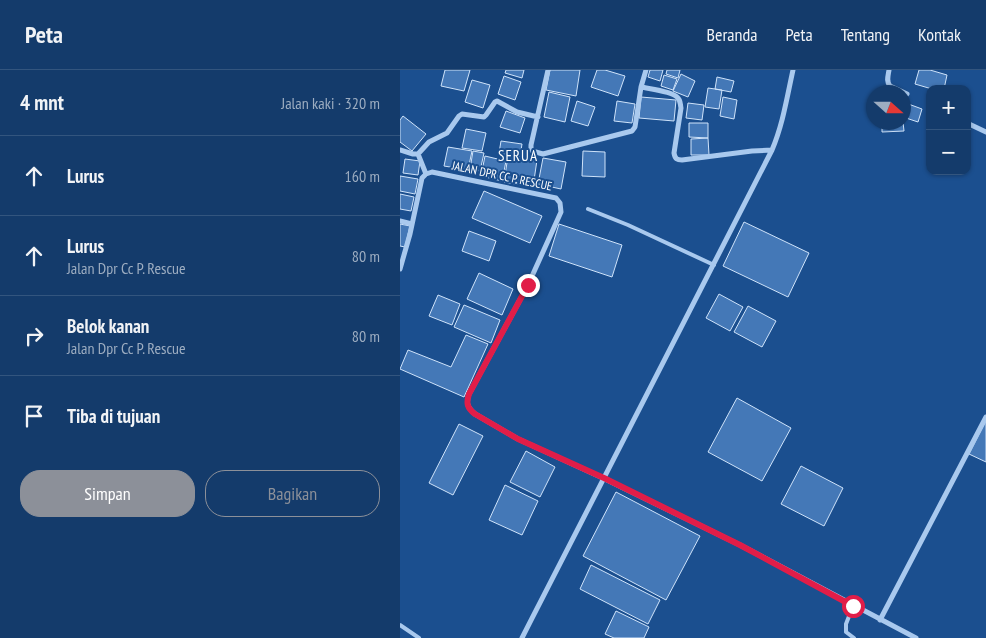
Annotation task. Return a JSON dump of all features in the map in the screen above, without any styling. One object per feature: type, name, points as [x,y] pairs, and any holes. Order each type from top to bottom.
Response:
[{"type":"street","points":[[548,70],[531,145],[532,152],[543,154],[632,132],[636,126],[641,87],[646,70]]},
{"type":"street","points":[[522,638],[772,150],[778,137],[794,70]]},
{"type":"street","points":[[889,70],[887,80],[889,85]]},
{"type":"street","points":[[641,87],[672,94],[678,97],[680,101],[681,108],[674,154],[674,158],[677,160],[772,150]]},
{"type":"street","points":[[418,154],[429,142],[447,133],[459,116],[462,114],[484,117],[497,101],[518,112],[538,117]]},
{"type":"street","points":[[971,125],[986,132]]},
{"type":"street","points":[[400,150],[418,154]]},
{"type":"street","points":[[400,269],[422,178],[426,174],[418,154]]},
{"type":"street","name":"JALAN DPR CC P. RESCUE","points":[[426,174],[432,172],[536,193],[556,198],[560,203],[561,212],[544,250],[469,394],[468,409],[518,439],[604,478]]},
{"type":"street","points":[[400,221],[412,224]]},
{"type":"street","points":[[880,620],[986,417]]},
{"type":"street","points":[[604,478],[740,545],[916,638]]},
{"type":"lane","points":[[588,209],[628,225],[714,265]]},
{"type":"lane","points":[[853,606],[846,624],[846,632],[854,638]]},
{"type":"lane","points":[[400,625],[419,638]]},
{"type":"building","points":[[445,70],[470,70],[464,91],[441,86]]},
{"type":"building","points":[[506,70],[524,70],[522,78],[505,73]]},
{"type":"building","points":[[550,70],[580,70],[576,96],[546,90]]},
{"type":"building","points":[[597,70],[605,70],[625,76],[618,96],[591,87]]},
{"type":"building","points":[[650,70],[663,70],[660,81],[648,77]]},
{"type":"building","points":[[667,70],[680,70],[678,78],[666,74]]},
{"type":"building","points":[[919,70],[930,70],[947,75],[945,85],[926,85],[926,87],[915,84]]},
{"type":"building","points":[[681,74],[695,81],[688,97],[673,91]]},
{"type":"building","points":[[664,75],[677,79],[673,90],[661,86]]},
{"type":"building","points":[[504,76],[521,82],[515,100],[498,94]]},
{"type":"building","points":[[717,77],[734,81],[731,92],[715,89]]},
{"type":"building","points":[[472,80],[490,85],[483,108],[465,102]]},
{"type":"building","points":[[708,88],[722,90],[719,109],[705,107]]},
{"type":"building","points":[[549,92],[570,97],[565,122],[544,117]]},
{"type":"building","points":[[641,97],[676,100],[674,121],[639,118]]},
{"type":"building","points":[[723,97],[737,100],[734,119],[720,116]]},
{"type":"building","points":[[577,101],[595,107],[588,126],[571,121]]},
{"type":"building","points":[[617,101],[635,104],[632,123],[614,121]]},
{"type":"building","points":[[688,103],[704,105],[702,120],[686,118]]},
{"type":"building","points":[[911,105],[922,109],[918,122],[911,120]]},
{"type":"building","points":[[506,111],[525,118],[520,133],[500,127]]},
{"type":"building","points":[[403,116],[426,134],[412,151],[400,142],[400,120]]},
{"type":"building","points":[[689,123],[708,123],[708,138],[689,137]]},
{"type":"building","points":[[466,129],[486,133],[482,151],[462,148]]},
{"type":"building","points":[[882,130],[904,131],[882,132]]},
{"type":"building","points":[[708,138],[709,155],[691,155],[691,139]]},
{"type":"building","points":[[501,141],[522,144],[520,157],[499,153]]},
{"type":"building","points":[[448,147],[472,151],[468,170],[444,166]]},
{"type":"building","points":[[473,151],[484,153],[480,171],[470,169]]},
{"type":"building","points":[[583,151],[605,152],[605,177],[582,176]]},
{"type":"building","points":[[485,156],[506,161],[502,181],[481,176]]},
{"type":"building","points":[[508,156],[537,160],[533,187],[504,182]]},
{"type":"building","points":[[543,158],[566,162],[561,189],[538,184]]},
{"type":"building","points":[[405,159],[420,161],[418,175],[403,173]]},
{"type":"building","points":[[400,176],[418,179],[415,194],[400,191]]},
{"type":"building","points":[[484,191],[542,216],[530,243],[472,218]]},
{"type":"building","points":[[400,194],[414,197],[411,211],[400,209]]},
{"type":"building","points":[[744,222],[809,253],[788,297],[723,266]]},
{"type":"building","points":[[400,224],[410,226],[405,247],[400,246]]},
{"type":"building","points":[[559,224],[622,245],[612,277],[549,256]]},
{"type":"building","points":[[469,231],[496,241],[489,261],[462,251]]},
{"type":"building","points":[[479,273],[513,289],[502,315],[467,299]]},
{"type":"building","points":[[719,294],[743,307],[730,331],[706,318]]},
{"type":"building","points":[[438,295],[460,304],[452,325],[429,316]]},
{"type":"building","points":[[464,305],[500,320],[491,343],[454,327]]},
{"type":"building","points":[[748,306],[776,321],[762,347],[734,332]]},
{"type":"building","points":[[466,335],[488,344],[464,397],[400,369],[408,350],[451,367]]},
{"type":"building","points":[[737,398],[791,428],[762,481],[708,452]]},
{"type":"building","points":[[986,420],[986,462],[969,454]]},
{"type":"building","points":[[459,424],[483,436],[453,495],[429,483]]},
{"type":"building","points":[[526,451],[555,467],[540,497],[510,482]]},
{"type":"building","points":[[801,466],[843,488],[824,526],[781,504]]},
{"type":"building","points":[[505,485],[538,501],[522,535],[489,520]]},
{"type":"building","points":[[616,492],[700,536],[666,600],[583,556]]},
{"type":"building","points":[[591,565],[660,600],[648,624],[580,589]]},
{"type":"building","points":[[616,611],[649,627],[644,638],[614,638],[605,634]]},
{"type":"district","name":"SERUA","points":[[518,156]]},
{"type":"route","points":[[528,285],[469,394],[468,409],[518,439],[604,478],[740,545],[853,606]]}]
